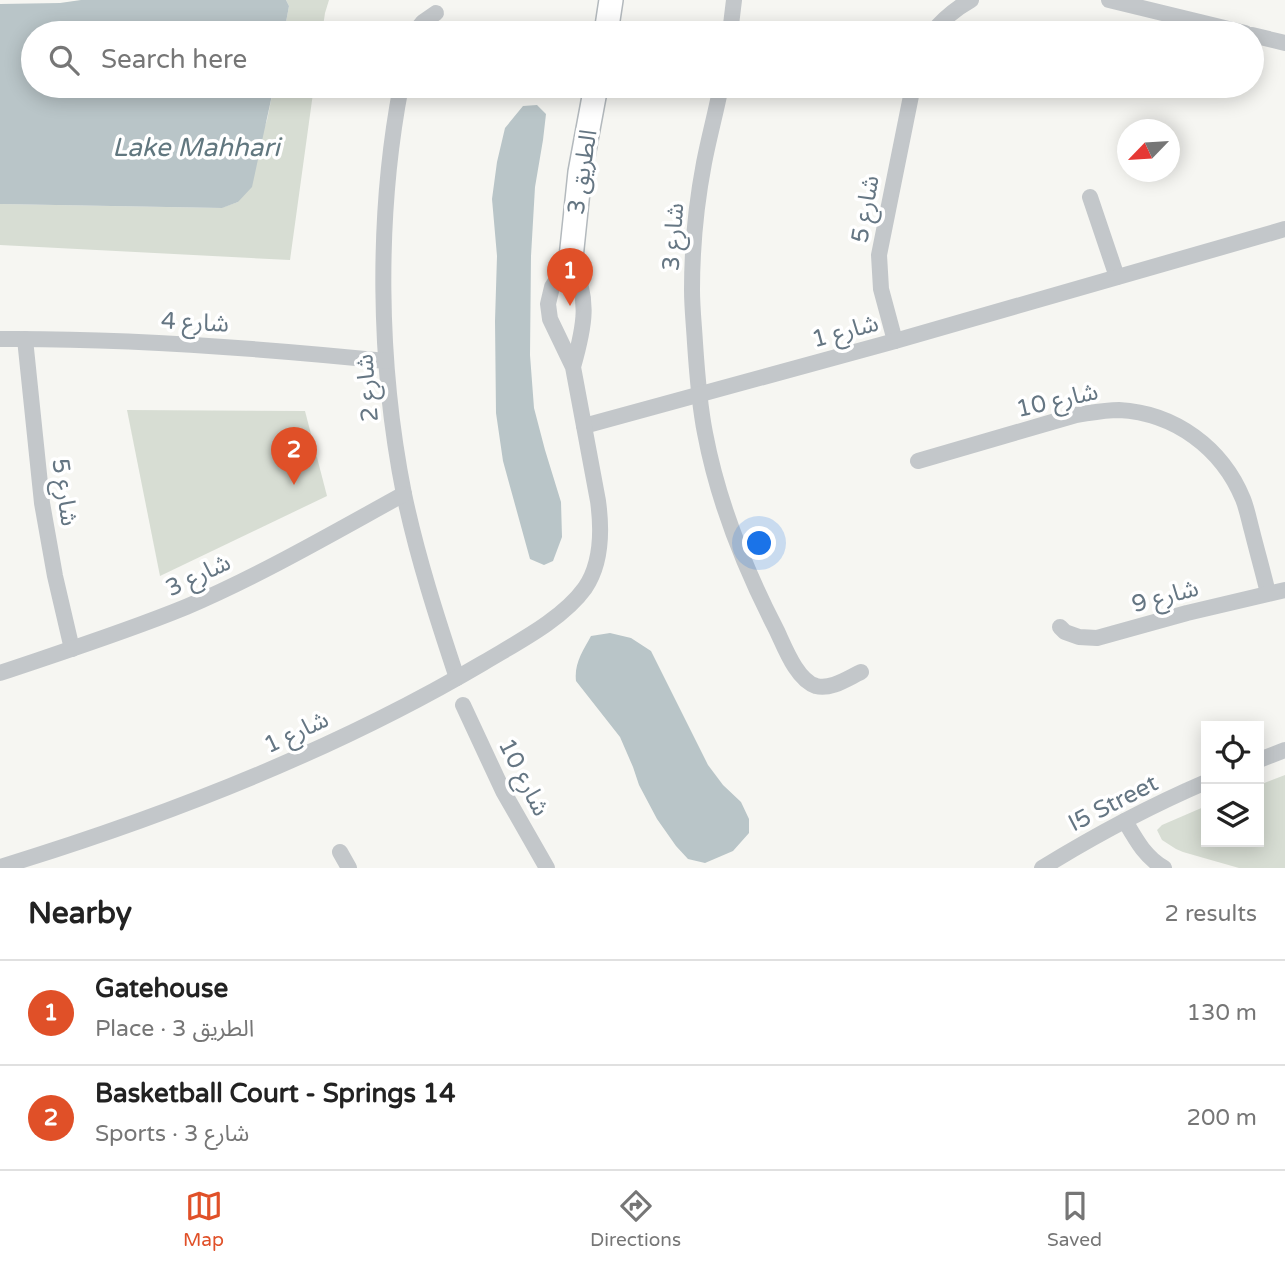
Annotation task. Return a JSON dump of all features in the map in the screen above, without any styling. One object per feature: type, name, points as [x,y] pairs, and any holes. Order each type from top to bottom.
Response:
[{"type":"street","points":[[608,21],[611,0]]},
{"type":"street","points":[[731,21],[734,0]]},
{"type":"street","points":[[941,21],[971,0]]},
{"type":"street","points":[[1109,0],[1196,21]]},
{"type":"street","points":[[424,21],[436,13]]},
{"type":"street","points":[[1264,38],[1285,43]]},
{"type":"street","name":"شارع 2","points":[[399,98],[385,228],[386,361],[404,494],[440,628],[457,678]]},
{"type":"street","name":"3 الطريق","points":[[573,368],[554,330],[548,304],[552,287],[570,258],[580,172],[594,98]]},
{"type":"street","name":"شارع 3","points":[[699,394],[692,293],[693,248],[704,161],[719,98]]},
{"type":"street","name":"شارع 5","points":[[895,341],[881,289],[880,255],[911,98]]},
{"type":"street","points":[[1090,197],[1117,277]]},
{"type":"street","name":"شارع 1","points":[[0,867],[129,826],[232,786],[333,741],[457,678],[554,618],[585,588],[593,571],[601,537],[598,501],[584,426],[895,341],[1285,229]]},
{"type":"street","name":"3 الطريق","points":[[570,258],[578,275],[584,306],[573,368]]},
{"type":"street","name":"شارع 5","points":[[25,339],[42,503],[72,649]]},
{"type":"street","name":"شارع 4","points":[[0,340],[116,340],[207,344],[386,361]]},
{"type":"street","points":[[573,368],[584,426]]},
{"type":"street","points":[[699,394],[714,471],[736,539],[757,590],[799,673],[810,683],[824,687],[861,672]]},
{"type":"street","name":"شارع 10","points":[[918,461],[1096,411],[1118,410],[1171,422],[1195,436],[1215,455],[1232,477],[1244,502],[1268,593]]},
{"type":"street","name":"شارع 3","points":[[0,673],[117,634],[187,606],[330,535],[404,494]]},
{"type":"street","name":"شارع 9","points":[[1059,627],[1079,637],[1097,638],[1285,590]]},
{"type":"street","name":"شارع 10","points":[[463,705],[509,802],[547,868]]},
{"type":"street","points":[[1264,758],[1285,750]]},
{"type":"street","name":"I5 Street","points":[[1042,868],[1125,821],[1202,784]]},
{"type":"street","points":[[1125,821],[1143,852],[1164,868]]},
{"type":"street","points":[[340,852],[349,868]]},
{"type":"shaded area","points":[[286,0],[329,0],[324,21],[286,21],[289,6]]},
{"type":"shaded area","points":[[272,98],[312,98],[290,260],[0,245],[0,204],[221,208],[238,202],[267,120]]},
{"type":"shaded area","points":[[127,410],[305,411],[327,496],[160,576]]},
{"type":"shaded area","points":[[1285,775],[1285,868],[1239,868],[1183,852],[1162,840],[1157,830],[1162,825],[1201,808],[1201,847],[1264,847],[1264,783]]},
{"type":"water","name":"Lake Mahhari","points":[[81,0],[286,0],[289,6],[286,21],[21,21],[21,98],[271,98],[252,187],[238,202],[222,208],[0,204],[0,4]]},
{"type":"water","points":[[537,105],[546,114],[535,187],[530,355],[534,408],[561,502],[562,537],[553,561],[544,565],[530,559],[503,461],[496,413],[497,256],[492,199],[505,128],[523,106]]},
{"type":"water","points":[[610,633],[631,638],[651,651],[708,765],[723,785],[741,802],[749,819],[749,833],[733,851],[705,863],[688,859],[657,819],[639,785],[620,737],[576,681],[578,663],[591,636]]},
{"type":"place","name":"Gatehouse","points":[[570,306]]},
{"type":"place","name":"Basketball Court - Springs 14","points":[[294,485]]}]
